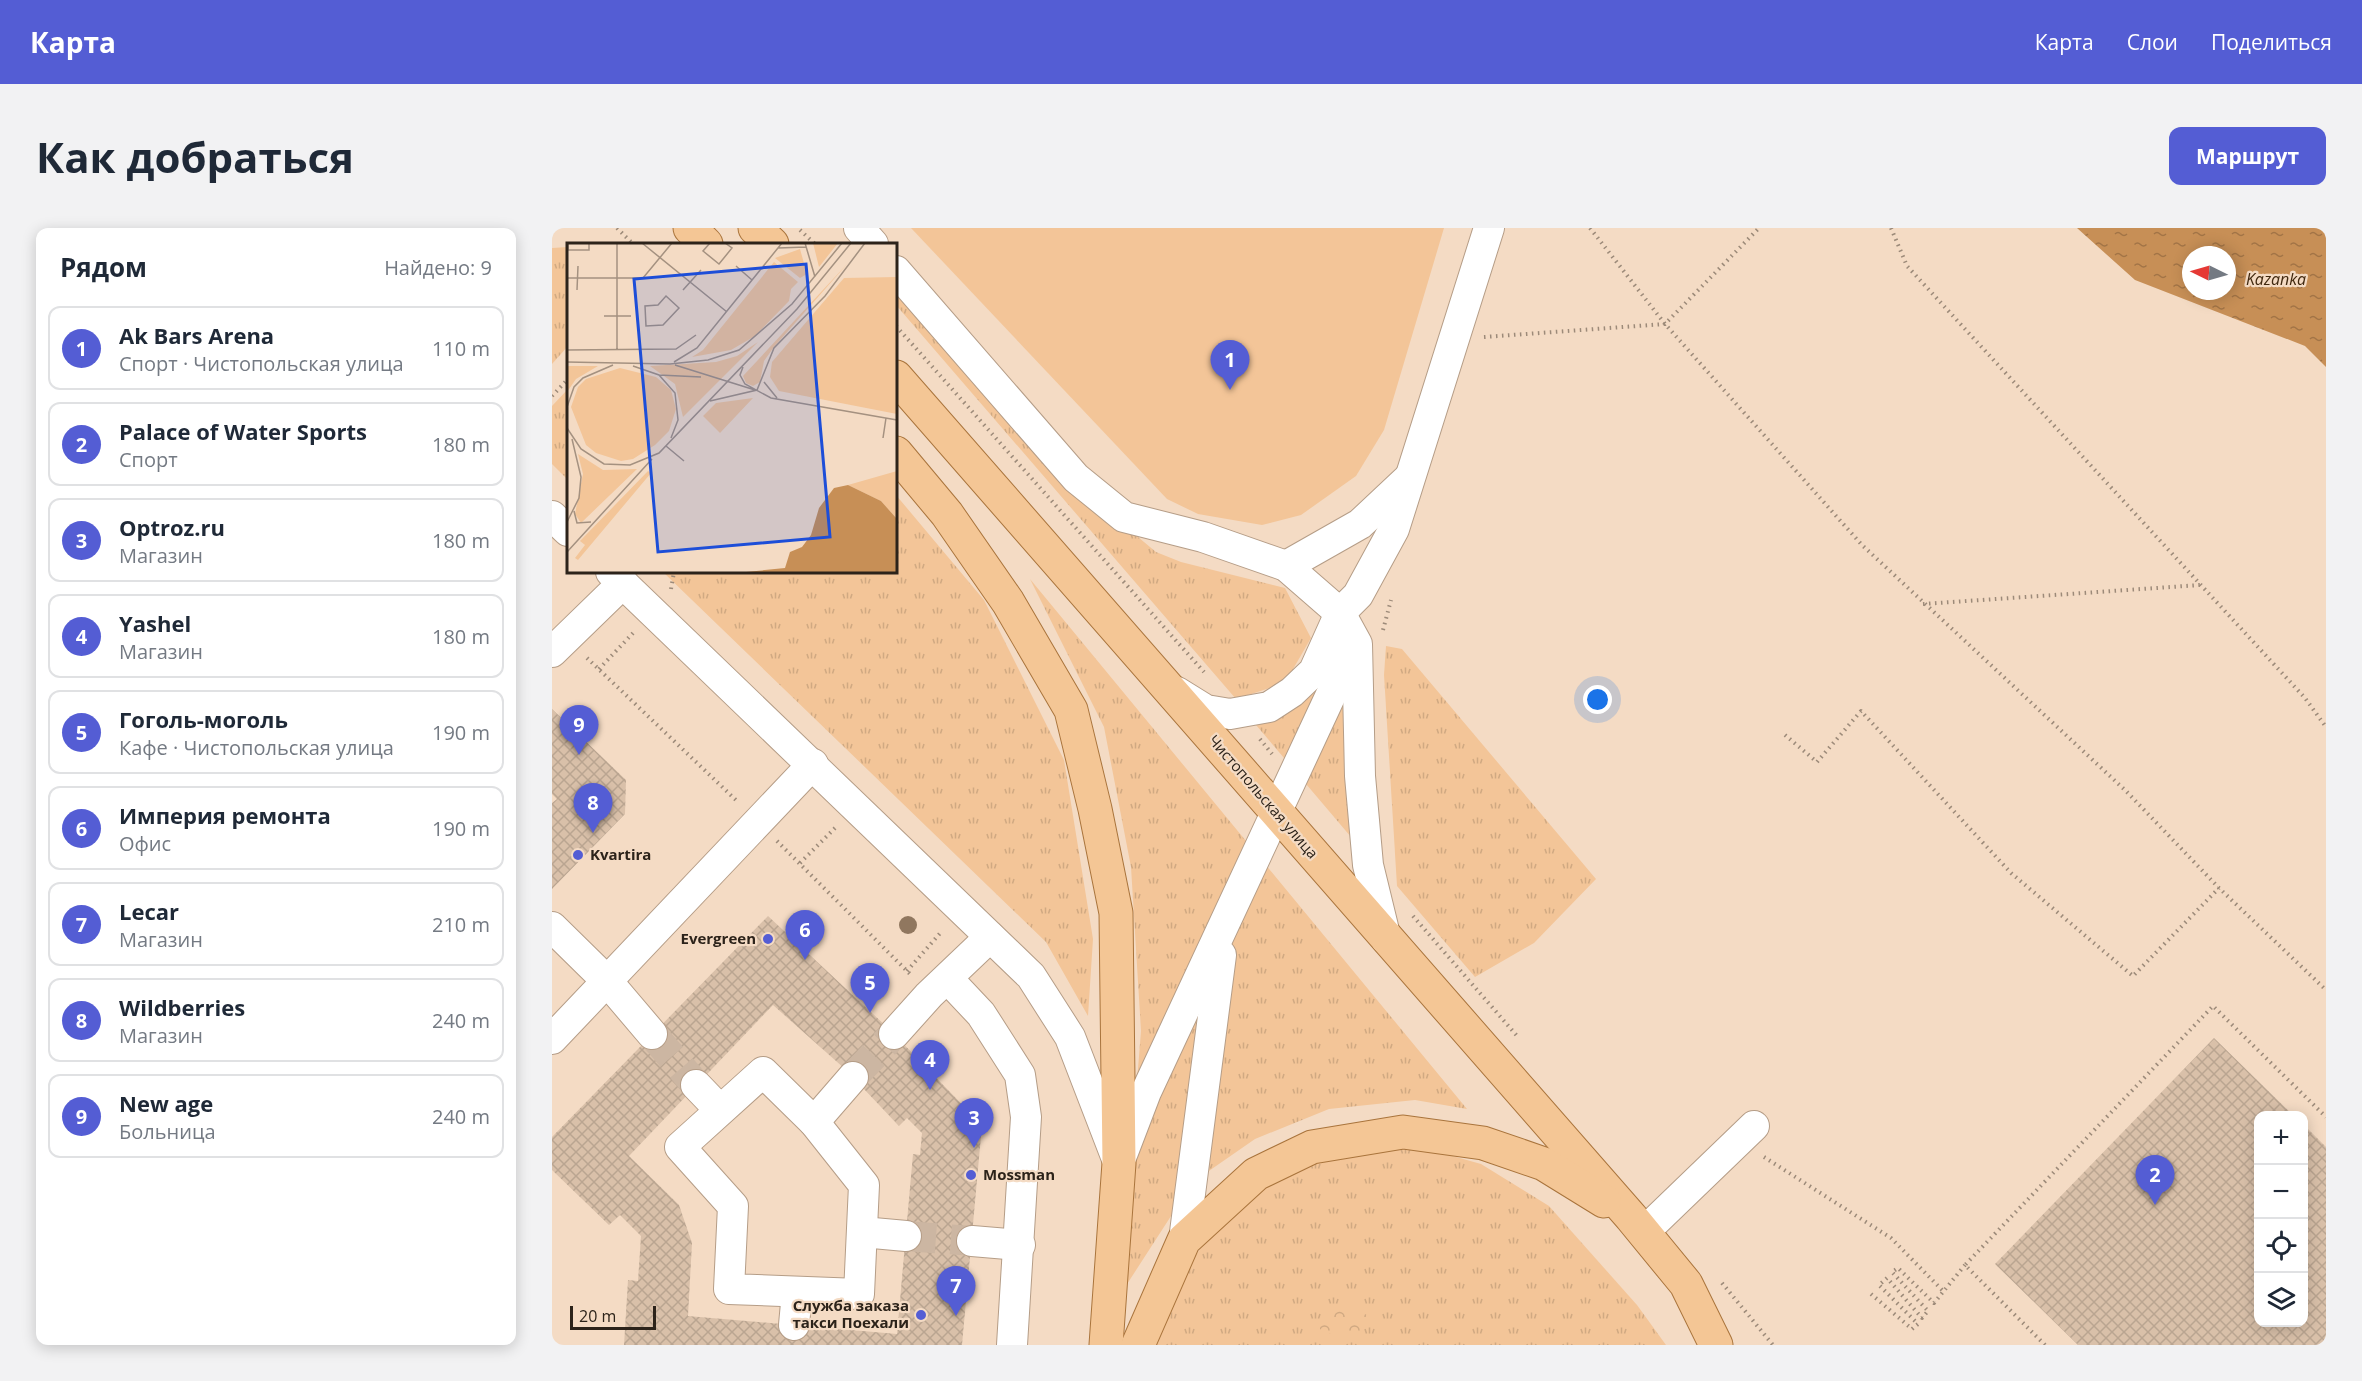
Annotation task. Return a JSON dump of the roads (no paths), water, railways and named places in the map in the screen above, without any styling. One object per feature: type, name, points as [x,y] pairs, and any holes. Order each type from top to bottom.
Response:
[{"type":"main road","points":[[690,228],[705,243]]},
{"type":"main road","points":[[756,228],[771,243]]},
{"type":"main road","name":"Чистопольская улица","points":[[897,378],[1638,1225],[1686,1284],[1716,1345]]},
{"type":"main road","points":[[897,454],[947,514],[1008,602],[1071,710],[1116,913],[1119,1163],[1106,1345]]},
{"type":"main road","name":"Чистопольская улица","points":[[1138,1345],[1184,1240],[1256,1174],[1312,1147],[1403,1132],[1483,1143],[1544,1164],[1638,1225]]},
{"type":"main road","points":[[1686,1284],[1739,1345]]},
{"type":"lane","points":[[859,228],[872,243]]},
{"type":"lane","points":[[1170,688],[1206,710],[1230,714],[1269,706],[1292,692],[1314,671],[1340,612],[1358,595],[1394,529],[1489,228]]},
{"type":"lane","points":[[897,272],[1076,478],[1124,517],[1203,537],[1286,566],[1340,612],[1357,644],[1360,776],[1368,865],[1386,939]]},
{"type":"lane","points":[[1286,566],[1360,524],[1410,477]]},
{"type":"lane","points":[[552,516],[567,530]]},
{"type":"lane","points":[[559,645],[617,577],[1031,976],[1070,1037],[1119,1163]]},
{"type":"lane","points":[[1119,1163],[1146,1092],[1335,686],[1340,612]]},
{"type":"lane","points":[[552,1040],[813,764]]},
{"type":"lane","points":[[1184,1240],[1225,926]]},
{"type":"lane","points":[[552,927],[608,981],[652,1034]]},
{"type":"lane","points":[[894,1034],[990,937]]},
{"type":"lane","points":[[939,987],[981,1014],[1020,1075],[1026,1117],[1020,1245],[1012,1345]]},
{"type":"lane","points":[[763,1072],[814,1122],[864,1185],[859,1294],[729,1289],[733,1206],[680,1147],[763,1072]]},
{"type":"lane","points":[[814,1122],[853,1077]]},
{"type":"lane","points":[[696,1085],[720,1110]]},
{"type":"lane","points":[[1638,1225],[1746,1133]]},
{"type":"lane","points":[[862,1232],[906,1236]]},
{"type":"lane","points":[[972,1242],[1020,1245]]},
{"type":"lane","points":[[794,1325],[797,1292]]},
{"type":"water","name":"Kazanka","points":[[2077,228],[2326,228],[2326,367],[2305,346],[2187,300],[2236,300],[2236,246],[2182,246],[2182,298],[2135,280]]},
{"type":"tunnel","points":[[652,1034],[696,1085]]},
{"type":"tunnel","points":[[853,1077],[894,1034]]},
{"type":"tunnel","points":[[906,1236],[972,1241]]},
{"type":"place","name":"Ak Bars Arena","points":[[1230,390]]},
{"type":"place","name":"New age","points":[[579,755]]},
{"type":"place","name":"Wildberries","points":[[593,833]]},
{"type":"place","name":"Kvartira","points":[[578,855]]},
{"type":"place","name":"Evergreen","points":[[768,939]]},
{"type":"place","name":"Империя ремонта","points":[[805,960]]},
{"type":"place","name":"Гоголь-моголь","points":[[870,1013]]},
{"type":"place","name":"Yashel","points":[[930,1090]]},
{"type":"place","name":"Optroz.ru","points":[[974,1148]]},
{"type":"place","name":"Mossman","points":[[971,1175]]},
{"type":"place","name":"Palace of Water Sports","points":[[2155,1205]]},
{"type":"place","name":"Служба заказа такси Поехали","points":[[921,1315]]},
{"type":"place","name":"Lecar","points":[[956,1316]]}]
